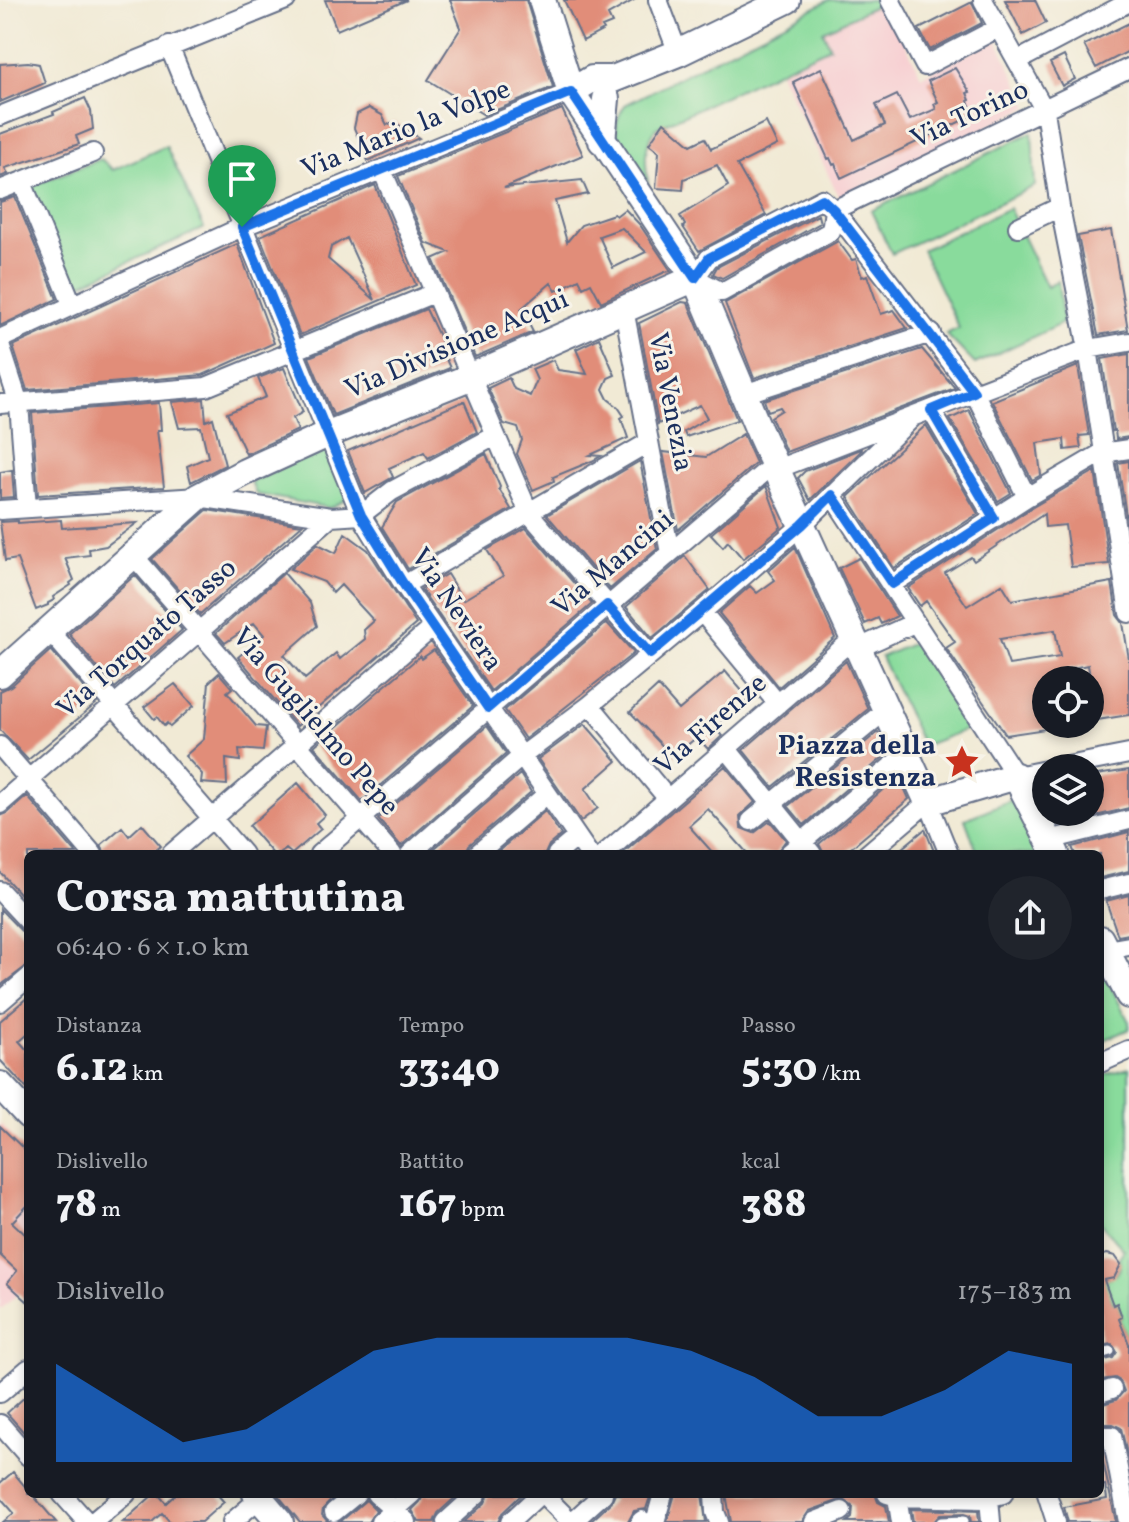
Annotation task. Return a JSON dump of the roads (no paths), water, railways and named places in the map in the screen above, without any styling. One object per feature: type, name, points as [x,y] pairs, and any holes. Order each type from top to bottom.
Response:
[{"type":"street","points":[[0,116],[286,0]]},
{"type":"street","points":[[542,0],[571,92],[695,278],[775,466],[856,643],[907,753],[935,799],[945,850]]},
{"type":"street","points":[[658,0],[678,53]]},
{"type":"street","points":[[571,92],[592,79],[613,79],[678,53],[787,0]]},
{"type":"street","points":[[890,0],[925,66],[998,28]]},
{"type":"street","points":[[983,0],[1045,111],[1088,349],[1102,453],[1121,512],[1129,613]]},
{"type":"street","points":[[1017,61],[1129,2]]},
{"type":"street","name":"Via Neviera","points":[[169,46],[361,515],[404,585],[586,850]]},
{"type":"street","points":[[571,92],[606,99],[671,63],[678,53]]},
{"type":"street","name":"Via Torino","points":[[834,210],[1129,68]]},
{"type":"street","name":"Via Mario la Volpe","points":[[0,342],[72,304],[242,227],[571,92]]},
{"type":"street","points":[[602,141],[606,99]]},
{"type":"street","points":[[0,190],[93,153]]},
{"type":"street","points":[[382,170],[529,513],[650,654]]},
{"type":"street","points":[[22,182],[72,304]]},
{"type":"street","points":[[695,278],[709,258],[822,199],[931,333],[974,392],[1027,497]]},
{"type":"street","points":[[1018,227],[1060,207]]},
{"type":"street","points":[[695,278],[722,292],[831,231],[834,210]]},
{"type":"street","name":"Via Divisione Acqui","points":[[0,674],[198,497],[328,434],[470,377],[695,278]]},
{"type":"street","points":[[9,404],[206,387],[434,293]]},
{"type":"street","name":"Via Venezia","points":[[624,309],[670,553]]},
{"type":"street","points":[[744,394],[931,333]]},
{"type":"street","points":[[0,342],[27,508]]},
{"type":"street","name":"Via Mancini","points":[[324,850],[607,605],[775,466],[913,417],[1088,349],[1129,342]]},
{"type":"street","points":[[931,410],[994,518]]},
{"type":"street","points":[[415,850],[522,756],[590,705],[702,612],[802,525],[913,417]]},
{"type":"street","points":[[0,510],[198,497],[331,517],[361,515],[392,491],[495,436]]},
{"type":"street","points":[[404,585],[649,442]]},
{"type":"street","points":[[892,584],[1102,453],[1129,449]]},
{"type":"street","points":[[832,495],[892,584],[1053,847],[1129,820]]},
{"type":"street","name":"Via Torquato Tasso","points":[[0,804],[331,517]]},
{"type":"street","name":"Via Guglielmo Pepe","points":[[133,555],[389,850]]},
{"type":"street","points":[[702,612],[778,704]]},
{"type":"street","name":"Via Firenze","points":[[609,850],[778,704],[856,643],[914,623]]},
{"type":"street","points":[[176,850],[433,627]]},
{"type":"street","points":[[49,630],[240,850]]},
{"type":"street","points":[[590,705],[668,799]]},
{"type":"street","points":[[751,821],[887,709]]},
{"type":"street","points":[[0,746],[90,850]]},
{"type":"street","points":[[726,748],[771,805],[801,850],[907,753]]},
{"type":"street","points":[[1104,759],[1129,754]]},
{"type":"street","points":[[872,850],[935,799],[1032,773]]},
{"type":"street","points":[[482,850],[547,794]]},
{"type":"street","points":[[562,850],[577,837]]},
{"type":"street","points":[[1104,889],[1129,883]]},
{"type":"street","points":[[0,891],[24,917]]},
{"type":"street","points":[[1112,945],[1129,995]]},
{"type":"street","points":[[0,1002],[24,981]]},
{"type":"street","points":[[1104,1061],[1129,1050]]},
{"type":"street","points":[[0,1085],[24,1108]]},
{"type":"street","points":[[0,1393],[24,1372]]},
{"type":"street","points":[[0,1424],[24,1451]]},
{"type":"street","points":[[1107,1439],[1112,1475],[1128,1522]]},
{"type":"street","points":[[66,1498],[87,1522]]},
{"type":"street","points":[[93,1522],[121,1498]]},
{"type":"street","points":[[232,1522],[256,1498]]},
{"type":"street","points":[[260,1498],[280,1522]]},
{"type":"street","points":[[334,1512],[351,1498]]},
{"type":"street","points":[[379,1498],[394,1518],[409,1498]]},
{"type":"street","points":[[446,1522],[473,1498]]},
{"type":"street","points":[[510,1522],[537,1498]]},
{"type":"street","points":[[545,1498],[572,1522],[599,1498]]},
{"type":"street","points":[[646,1521],[660,1498]]},
{"type":"street","points":[[714,1498],[719,1522]]},
{"type":"street","points":[[893,1498],[901,1522]]},
{"type":"street","points":[[987,1498],[991,1522]]},
{"type":"street","points":[[1048,1498],[1056,1522]]},
{"type":"street","points":[[814,1522],[844,1509]]},
{"type":"lane","points":[[941,1522],[964,1521]]},
{"type":"place","name":"Piazza della Resistenza","points":[[962,762]]}]
